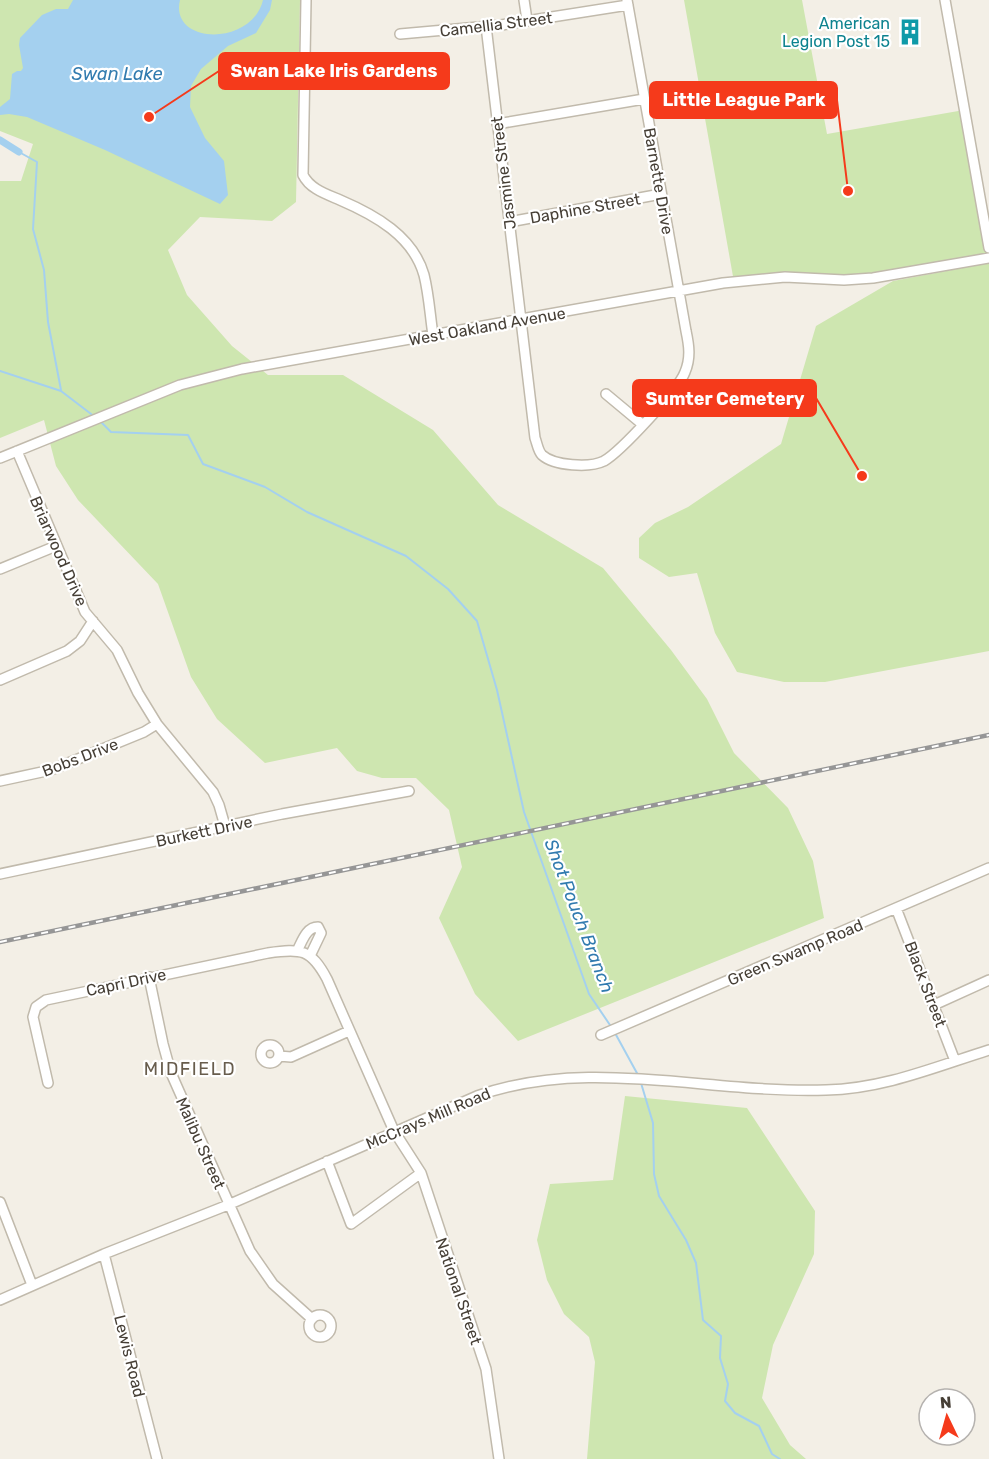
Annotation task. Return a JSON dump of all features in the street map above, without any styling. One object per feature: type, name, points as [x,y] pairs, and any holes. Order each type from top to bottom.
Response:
[{"type":"street","points":[[306,0],[303,175],[314,188],[379,218],[411,249],[423,274],[433,335]]},
{"type":"street","points":[[524,0],[527,21]]},
{"type":"street","points":[[945,0],[989,248]]},
{"type":"street","name":"Camellia Street","points":[[400,34],[527,21],[627,2]]},
{"type":"street","name":"Barnette Drive","points":[[627,2],[689,346],[689,361],[683,377],[673,393],[642,424]]},
{"type":"street","name":"Jasmine Street","points":[[486,26],[535,438],[540,452],[543,456],[558,462],[584,466],[596,464],[609,457],[642,424]]},
{"type":"street","points":[[497,124],[644,99]]},
{"type":"street","name":"Daphine Street","points":[[509,222],[662,194]]},
{"type":"street","name":"West Oakland Avenue","points":[[0,458],[180,385],[216,375],[679,291],[763,279],[873,278],[989,258]]},
{"type":"street","points":[[606,394],[642,424]]},
{"type":"street","name":"Briarwood Drive","points":[[17,451],[81,603],[117,650],[138,693],[157,724],[213,792],[225,826]]},
{"type":"street","points":[[0,569],[56,546]]},
{"type":"street","points":[[0,680],[67,651],[80,641],[93,621]]},
{"type":"street","name":"Bobs Drive","points":[[0,781],[51,770],[144,732],[157,724]]},
{"type":"street","name":"Burkett Drive","points":[[0,874],[225,826],[409,791]]},
{"type":"street","name":"Green Swamp Road","points":[[609,1031],[989,868]]},
{"type":"street","name":"Black Street","points":[[896,908],[955,1061]]},
{"type":"street","points":[[297,951],[309,930],[318,927],[321,933],[310,956],[318,963],[327,979],[394,1131]]},
{"type":"street","name":"Capri Drive","points":[[48,1083],[33,1012],[46,1000],[268,953],[297,951],[310,956]]},
{"type":"street","name":"Malibu Street","points":[[149,977],[171,1073],[228,1205],[262,1271],[312,1319]]},
{"type":"street","points":[[934,1005],[989,981]]},
{"type":"street","points":[[279,1056],[291,1056],[349,1031]]},
{"type":"street","name":"McCrays Mill Road","points":[[0,1300],[104,1254],[228,1205],[477,1096],[508,1086],[573,1077],[791,1090],[838,1090],[895,1081],[989,1050]]},
{"type":"street","name":"National Street","points":[[394,1131],[421,1173],[486,1369],[499,1459]]},
{"type":"street","points":[[327,1161],[351,1224],[421,1173]]},
{"type":"street","points":[[0,1202],[33,1285]]},
{"type":"street","name":"Lewis Road","points":[[104,1254],[157,1459]]},
{"type":"green space","points":[[0,0],[300,0],[296,202],[272,221],[200,217],[168,250],[187,295],[232,346],[268,375],[343,375],[433,430],[498,505],[603,568],[671,650],[707,699],[734,753],[788,808],[813,861],[824,918],[518,1041],[475,994],[439,918],[462,867],[449,810],[416,778],[382,778],[357,771],[337,748],[265,763],[217,719],[191,677],[158,584],[78,500],[56,466],[44,420],[0,438],[0,181],[21,181],[33,144],[0,131]]},
{"type":"green space","points":[[684,0],[802,0],[827,134],[964,110],[989,258],[898,275],[734,282]]},
{"type":"green space","points":[[989,263],[989,651],[825,682],[784,682],[737,672],[715,633],[697,573],[669,577],[639,558],[639,538],[655,523],[688,507],[781,444],[816,326],[893,281]]},
{"type":"green space","points":[[625,1096],[747,1108],[815,1211],[814,1254],[773,1345],[762,1398],[790,1445],[806,1459],[587,1459],[595,1362],[589,1337],[564,1314],[547,1280],[537,1240],[550,1184],[613,1180]]},
{"type":"water","name":"Swan Lake","points":[[73,0],[180,0],[180,15],[187,26],[199,32],[213,34],[229,33],[244,26],[256,15],[263,0],[272,0],[270,10],[256,33],[228,46],[201,69],[191,86],[190,107],[205,138],[224,161],[228,195],[220,204],[105,150],[27,117],[0,115],[0,107],[10,99],[12,74],[23,68],[20,38],[42,15],[56,9],[68,9]]},
{"type":"waterway","name":"Shot Pouch Branch","points":[[0,140],[19,152]]},
{"type":"waterway","name":"Shot Pouch Branch","points":[[19,152],[37,162],[33,229],[44,270],[48,322],[61,390]]},
{"type":"waterway","points":[[0,371],[61,391],[95,417]]},
{"type":"waterway","name":"Shot Pouch Branch","points":[[99,420],[111,432],[188,435],[203,464],[265,487],[307,512],[406,556],[448,589],[477,621],[497,690],[524,812],[589,994],[612,1028]]},
{"type":"waterway","name":"Shot Pouch Branch","points":[[615,1033],[638,1075]]},
{"type":"waterway","name":"Shot Pouch Branch","points":[[641,1083],[653,1123],[654,1174],[659,1196],[686,1240],[696,1263],[703,1320],[721,1336],[720,1358],[728,1384],[725,1401],[735,1413],[759,1426],[772,1454],[780,1459]]},
{"type":"railway","points":[[0,942],[989,735]]},
{"type":"place","name":"American Legion Post 15","points":[[910,32]]},
{"type":"place","name":"Swan Lake Iris Gardens","points":[[149,117]]},
{"type":"place","name":"Little League Park","points":[[848,191]]},
{"type":"place","name":"Sumter Cemetery","points":[[862,476]]},
{"type":"district","name":"MIDFIELD","points":[[190,1069]]}]
